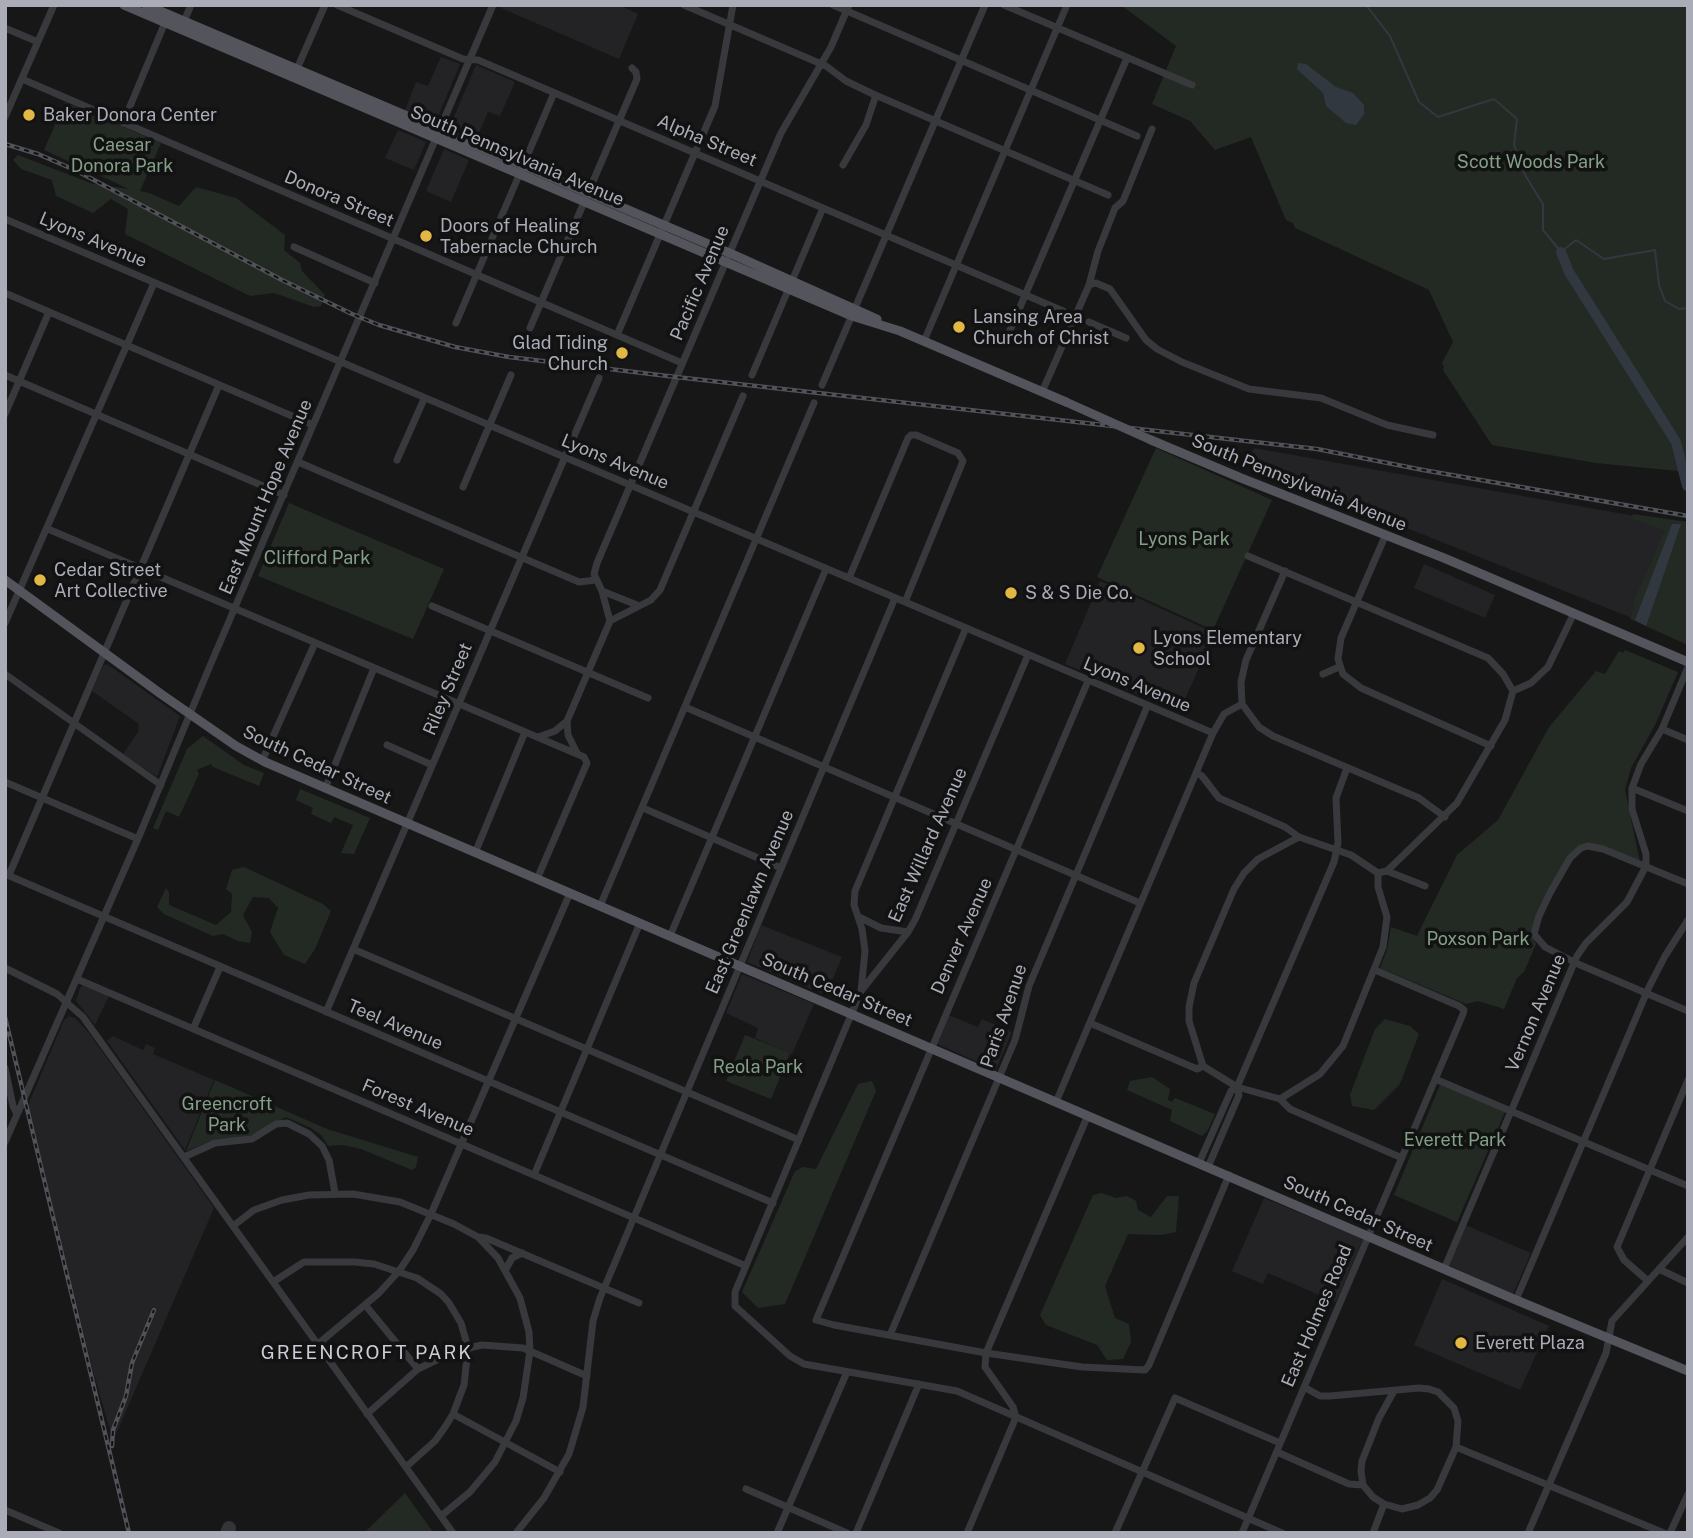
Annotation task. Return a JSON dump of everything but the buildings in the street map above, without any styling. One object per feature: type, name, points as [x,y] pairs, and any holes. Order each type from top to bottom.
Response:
[{"type":"main road","name":"South Pennsylvania Avenue","points":[[124,5],[167,19],[1151,440],[1386,534],[1688,662]]},
{"type":"main road","name":"South Pennsylvania Avenue","points":[[146,5],[167,19]]},
{"type":"main road","name":"South Cedar Street","points":[[5,580],[190,714],[262,761],[1516,1300],[1688,1371]]},
{"type":"street","points":[[5,117],[54,5]]},
{"type":"street","points":[[182,26],[191,5]]},
{"type":"street","points":[[295,74],[325,5]]},
{"type":"street","name":"Alpha Street","points":[[337,5],[463,59],[478,60],[1063,311]]},
{"type":"street","name":"East Mount Hope Avenue","points":[[5,1142],[138,839],[493,5]]},
{"type":"street","points":[[684,5],[821,64],[876,95],[1108,195]]},
{"type":"street","points":[[617,335],[718,97],[733,5]]},
{"type":"street","points":[[833,5],[848,8],[961,60],[1137,135]]},
{"type":"street","points":[[822,385],[985,5]]},
{"type":"street","points":[[1004,5],[1192,85]]},
{"type":"street","points":[[924,341],[1067,5]]},
{"type":"street","name":"Pacific Avenue","points":[[596,580],[597,563],[785,124],[821,64],[848,8]]},
{"type":"street","points":[[123,123],[167,19]]},
{"type":"street","points":[[5,28],[38,42]]},
{"type":"street","points":[[1008,335],[1127,58]]},
{"type":"street","points":[[530,328],[637,79],[632,68]]},
{"type":"street","name":"Donora Street","points":[[22,79],[682,363]]},
{"type":"street","points":[[456,323],[555,93]]},
{"type":"street","points":[[843,165],[866,125],[876,95]]},
{"type":"street","points":[[1042,392],[1089,285],[1115,208],[1123,201],[1152,129]]},
{"type":"street","points":[[752,375],[823,208]]},
{"type":"street","name":"Lyons Avenue","points":[[5,219],[1213,733]]},
{"type":"street","points":[[294,247],[375,283]]},
{"type":"street","points":[[5,623],[154,283]]},
{"type":"street","points":[[1089,285],[1096,283],[1110,289],[1146,340],[1157,349],[1194,367],[1248,389],[1321,398],[1387,425],[1433,435]]},
{"type":"street","points":[[5,293],[313,425]]},
{"type":"street","points":[[5,414],[49,312]]},
{"type":"street","points":[[1089,322],[1126,338]]},
{"type":"street","points":[[5,375],[284,495]]},
{"type":"street","points":[[463,487],[510,375]]},
{"type":"street","name":"Riley Street","points":[[326,1012],[599,378]]},
{"type":"street","points":[[7,875],[75,724],[219,385]]},
{"type":"street","points":[[578,754],[568,736],[567,721],[610,621],[651,600],[660,590],[743,397]]},
{"type":"street","points":[[397,460],[424,399]]},
{"type":"street","points":[[600,906],[814,403]]},
{"type":"street","points":[[849,578],[911,435],[916,435],[962,456],[963,461],[905,602]]},
{"type":"street","points":[[298,462],[579,582],[596,580],[602,591],[610,621]]},
{"type":"street","points":[[48,529],[587,760],[537,879]]},
{"type":"street","points":[[1386,534],[1339,645],[1339,667],[1347,679],[1361,688],[1491,746]]},
{"type":"street","points":[[1248,556],[1488,658],[1503,674],[1513,691],[1505,720],[1469,786],[1444,817],[1383,872],[1378,887],[1387,917],[1384,947],[1343,1046],[1320,1074],[1280,1099]]},
{"type":"street","points":[[670,936],[826,569]]},
{"type":"street","points":[[1285,571],[1242,672],[1242,704],[1253,721],[1266,733],[1419,798],[1444,817]]},
{"type":"street","points":[[602,591],[637,605]]},
{"type":"street","name":"East Greenlawn Avenue","points":[[516,1533],[544,1499],[560,1472],[577,1430],[593,1321],[604,1288],[895,598]]},
{"type":"street","points":[[432,606],[648,698]]},
{"type":"street","points":[[1513,691],[1531,683],[1548,667],[1573,613]]},
{"type":"street","points":[[861,991],[865,951],[854,905],[855,891],[966,628]]},
{"type":"street","points":[[262,761],[315,643]]},
{"type":"street","name":"East Willard Avenue","points":[[847,1372],[795,1360],[737,1310],[733,1297],[861,991],[908,932],[925,900],[1028,655]]},
{"type":"street","points":[[1323,674],[1339,667]]},
{"type":"street","points":[[1646,866],[1646,854],[1632,809],[1632,788],[1641,764],[1662,729],[1688,667]]},
{"type":"street","points":[[325,789],[374,668]]},
{"type":"street","points":[[5,674],[161,785]]},
{"type":"street","name":"Denver Avenue","points":[[890,1335],[816,1320],[1088,681]]},
{"type":"street","points":[[1056,1102],[1213,733],[1224,714],[1242,704]]},
{"type":"street","points":[[685,707],[1140,903]]},
{"type":"street","name":"Paris Avenue","points":[[890,1335],[1020,1026],[1029,986],[1147,707]]},
{"type":"street","points":[[538,737],[567,721]]},
{"type":"street","points":[[1662,729],[1688,740]]},
{"type":"street","points":[[475,853],[525,732]]},
{"type":"street","points":[[387,745],[432,765]]},
{"type":"street","points":[[1204,1165],[1231,1091],[1237,1087],[1334,862],[1337,849],[1336,799],[1348,768]]},
{"type":"street","points":[[1196,773],[1202,776],[1219,798],[1285,827],[1299,837],[1337,849],[1383,872],[1425,886]]},
{"type":"street","points":[[5,782],[138,839]]},
{"type":"street","points":[[1632,788],[1688,811]]},
{"type":"street","points":[[643,808],[781,868]]},
{"type":"street","points":[[1299,837],[1258,859],[1244,873],[1234,889],[1194,983],[1189,1021],[1203,1066],[1237,1087],[1280,1099],[1290,1109],[1402,1158]]},
{"type":"street","points":[[1688,884],[1603,849],[1588,846],[1581,848],[1565,866],[1539,916],[1534,934],[1539,942],[1575,961],[1688,1011]]},
{"type":"street","name":"Vernon Avenue","points":[[1444,1269],[1575,961],[1586,943],[1627,902],[1646,866]]},
{"type":"street","name":"Teel Avenue","points":[[7,875],[773,1203]]},
{"type":"street","points":[[318,1344],[366,1306],[399,1271],[430,1214],[570,893]]},
{"type":"street","points":[[859,917],[881,928],[908,932]]},
{"type":"street","points":[[1516,1300],[1647,993],[1665,956],[1688,920]]},
{"type":"street","points":[[534,1175],[639,923]]},
{"type":"street","points":[[353,950],[799,1140]]},
{"type":"street","points":[[193,1029],[220,967]]},
{"type":"street","points":[[5,968],[41,984],[67,1000],[90,1026],[453,1533]]},
{"type":"street","name":"East Holmes Road","points":[[1242,1533],[1464,1010],[1375,970]]},
{"type":"street","name":"Forest Avenue","points":[[77,979],[746,1266]]},
{"type":"street","points":[[1090,1023],[1197,1069],[1203,1066]]},
{"type":"street","points":[[5,1069],[17,1114]]},
{"type":"street","points":[[1435,1079],[1688,1186]]},
{"type":"street","points":[[1648,1281],[1623,1260],[1618,1247],[1688,1080]]},
{"type":"street","points":[[967,1533],[1016,1416],[985,1367],[986,1353],[1088,1115]]},
{"type":"street","points":[[184,1157],[215,1143],[252,1139],[276,1124],[286,1123],[309,1134],[322,1146],[328,1157],[335,1193]]},
{"type":"street","points":[[890,1335],[1082,1367],[1138,1371],[1148,1367],[1229,1175]]},
{"type":"street","points":[[233,1226],[254,1210],[269,1203],[335,1193],[377,1197],[400,1202],[430,1214],[478,1237],[486,1238],[639,1303]]},
{"type":"street","points":[[441,1516],[482,1479],[507,1443],[523,1398],[530,1351],[524,1310],[506,1269],[478,1237]]},
{"type":"street","points":[[1528,1533],[1606,1353],[1612,1321],[1688,1237]]},
{"type":"street","points":[[506,1269],[512,1258],[522,1253]]},
{"type":"street","points":[[273,1282],[295,1267],[315,1261],[355,1262],[399,1271],[430,1285],[449,1303],[461,1323],[468,1348],[467,1374],[453,1415],[435,1441],[406,1467]]},
{"type":"street","points":[[1659,1269],[1688,1283]]},
{"type":"street","points":[[366,1306],[418,1369]]},
{"type":"street","points":[[368,1414],[418,1369],[444,1355],[468,1348],[498,1345],[530,1351],[587,1376]]},
{"type":"street","points":[[777,1533],[847,1372],[957,1391],[1282,1533]]},
{"type":"street","points":[[856,1533],[919,1384]]},
{"type":"street","points":[[1304,1387],[1320,1396],[1419,1388],[1438,1392],[1454,1408],[1458,1421],[1455,1447],[1437,1490],[1418,1505],[1402,1509],[1384,1504],[1366,1490],[1361,1471],[1362,1461],[1379,1418],[1394,1391]]},
{"type":"street","points":[[1115,1533],[1175,1398],[1280,1443]]},
{"type":"street","points":[[453,1415],[560,1472]]},
{"type":"street","points":[[1455,1447],[1664,1533]]},
{"type":"street","points":[[1277,1452],[1349,1484],[1363,1485]]},
{"type":"street","points":[[746,1489],[847,1533]]},
{"type":"street","points":[[1671,1533],[1688,1494]]},
{"type":"street","points":[[1373,1533],[1384,1504]]},
{"type":"street","points":[[5,1510],[59,1533]]},
{"type":"shaded area","points":[[502,5],[619,5],[638,14],[619,59],[501,8]]},
{"type":"shaded area","points":[[441,57],[460,64],[435,124],[405,110],[416,82],[428,86]]},
{"type":"shaded area","points":[[1298,63],[1306,64],[1336,87],[1353,93],[1364,105],[1364,114],[1356,125],[1346,123],[1326,106],[1323,93],[1297,69]]},
{"type":"shaded area","points":[[476,65],[515,82],[500,116],[488,112],[477,138],[450,126]]},
{"type":"shaded area","points":[[398,130],[426,142],[414,170],[385,158]]},
{"type":"shaded area","points":[[444,149],[469,160],[451,202],[426,191]]},
{"type":"shaded area","points":[[1254,448],[1674,523],[1652,626],[1244,463]]},
{"type":"shaded area","points":[[1672,524],[1681,524],[1646,626],[1635,620]]},
{"type":"shaded area","points":[[1424,564],[1495,595],[1485,618],[1414,588]]},
{"type":"shaded area","name":"Lyons Elementary School","points":[[1100,581],[1215,633],[1179,712],[1065,664]]},
{"type":"shaded area","points":[[107,664],[180,716],[157,777],[123,754],[138,732],[139,724],[92,691],[103,666]]},
{"type":"shaded area","points":[[761,925],[842,957],[826,995],[747,962]]},
{"type":"shaded area","points":[[742,974],[814,1004],[792,1054],[755,1038],[758,1028],[726,1013]]},
{"type":"shaded area","points":[[83,985],[109,996],[95,1025],[76,1001]]},
{"type":"shaded area","points":[[948,1015],[978,1027],[982,1019],[1012,1032],[996,1070],[935,1043]]},
{"type":"shaded area","points":[[69,1016],[75,1018],[89,1033],[214,1208],[113,1441],[92,1367],[28,1105],[64,1020]]},
{"type":"shaded area","points":[[113,1036],[143,1050],[146,1044],[155,1048],[153,1054],[214,1080],[185,1150],[107,1041]]},
{"type":"shaded area","points":[[1264,1198],[1363,1239],[1336,1302],[1268,1273],[1263,1284],[1232,1271]]},
{"type":"shaded area","points":[[1463,1224],[1531,1253],[1513,1294],[1445,1264]]},
{"type":"shaded area","points":[[1442,1279],[1549,1326],[1520,1390],[1414,1345]]},
{"type":"green space","name":"Scott Woods Park","points":[[1121,5],[1688,5],[1688,472],[1596,463],[1492,445],[1443,370],[1442,363],[1453,342],[1429,290],[1295,228],[1293,223],[1286,220],[1251,137],[1215,150],[1190,121],[1152,104],[1176,46]]},
{"type":"green space","name":"Caesar Donora Park","points":[[65,102],[161,143],[140,191],[179,206],[196,187],[236,198],[285,235],[284,250],[300,263],[302,271],[325,295],[321,306],[314,307],[274,293],[250,296],[125,234],[128,209],[111,199],[93,213],[56,196],[52,180],[21,169],[13,160],[18,155],[93,184],[129,189],[44,150]]},
{"type":"green space","name":"Lyons Park","points":[[1156,448],[1272,500],[1213,630],[1097,577]]},
{"type":"green space","name":"Clifford Park","points":[[289,503],[444,569],[413,639],[258,576]]},
{"type":"green space","points":[[1633,514],[1688,522],[1688,645],[1630,619],[1634,601],[1665,530],[1631,518]]},
{"type":"green space","name":"Poxson Park","points":[[1625,650],[1678,672],[1655,725],[1631,768],[1625,790],[1640,862],[1598,845],[1577,848],[1533,931],[1536,944],[1504,1009],[1478,1001],[1466,1004],[1380,968],[1391,927],[1417,936],[1457,855],[1498,820],[1549,727],[1596,671],[1605,674],[1619,651],[1623,653]]},
{"type":"green space","points":[[203,736],[244,765],[264,773],[259,786],[211,764],[197,770],[199,774],[179,817],[166,811],[158,830],[153,828],[187,749]]},
{"type":"green space","points":[[300,789],[370,818],[354,854],[341,853],[353,825],[334,817],[331,823],[311,814],[313,808],[296,800]]},
{"type":"green space","points":[[244,867],[323,904],[331,911],[315,949],[305,964],[284,955],[270,932],[278,908],[269,898],[253,897],[243,915],[252,932],[250,943],[223,934],[213,936],[164,914],[157,907],[166,888],[169,892],[169,905],[216,925],[231,912],[232,894],[226,889],[232,870]]},
{"type":"green space","points":[[1385,1019],[1410,1026],[1419,1034],[1400,1084],[1374,1110],[1352,1106],[1350,1095],[1375,1029]]},
{"type":"green space","name":"Reola Park","points":[[745,1035],[790,1053],[771,1099],[726,1081]]},
{"type":"green space","points":[[1152,1077],[1170,1089],[1168,1100],[1172,1102],[1175,1098],[1215,1114],[1208,1130],[1202,1136],[1170,1121],[1172,1110],[1127,1090],[1130,1081]]},
{"type":"green space","name":"Greencroft Park","points":[[215,1080],[327,1129],[418,1157],[416,1167],[412,1170],[361,1149],[343,1145],[328,1146],[321,1135],[311,1128],[286,1117],[246,1138],[217,1139],[186,1151]]},
{"type":"green space","points":[[872,1081],[876,1091],[785,1304],[758,1308],[742,1292],[795,1171],[803,1167],[816,1169],[858,1084]]},
{"type":"green space","name":"Everett Park","points":[[1440,1085],[1505,1112],[1457,1222],[1394,1195]]},
{"type":"green space","points":[[1101,1193],[1116,1198],[1127,1196],[1136,1201],[1138,1210],[1151,1217],[1167,1196],[1179,1196],[1176,1232],[1161,1235],[1128,1234],[1105,1286],[1115,1318],[1129,1324],[1131,1342],[1123,1359],[1107,1360],[1097,1345],[1046,1325],[1040,1315],[1093,1195]]},
{"type":"green space","points":[[405,1493],[433,1532],[437,1533],[364,1533]]},
{"type":"waterway","points":[[1366,5],[1390,36],[1419,102],[1438,117],[1494,99],[1517,119],[1514,145],[1525,175],[1543,204],[1543,230],[1561,252],[1576,240],[1604,259],[1655,250],[1659,285],[1665,301],[1679,309],[1688,308]]},
{"type":"waterway","points":[[1561,252],[1569,272],[1676,442],[1687,486]]},
{"type":"taxiway","points":[[227,1533],[229,1528]]},
{"type":"railway","points":[[5,144],[38,154],[77,171],[282,280],[352,314],[379,325],[455,347],[509,357],[676,377],[1317,449],[1688,516]]},
{"type":"railway","points":[[5,1017],[129,1533]]},
{"type":"railway","points":[[112,1446],[113,1430],[126,1396],[132,1363],[154,1310]]},
{"type":"place","name":"Baker Donora Center","points":[[29,115]]},
{"type":"place","name":"Doors of Healing Tabernacle Church","points":[[426,236]]},
{"type":"place","name":"Lansing Area Church of Christ","points":[[959,327]]},
{"type":"place","name":"Glad Tiding Church","points":[[622,353]]},
{"type":"place","name":"Cedar Street Art Collective","points":[[40,580]]},
{"type":"place","name":"S & S Die Co.","points":[[1011,593]]},
{"type":"place","name":"Lyons Elementary School","points":[[1139,648]]},
{"type":"place","name":"Everett Plaza","points":[[1461,1343]]},
{"type":"district","name":"GREENCROFT PARK","points":[[367,1353]]}]
